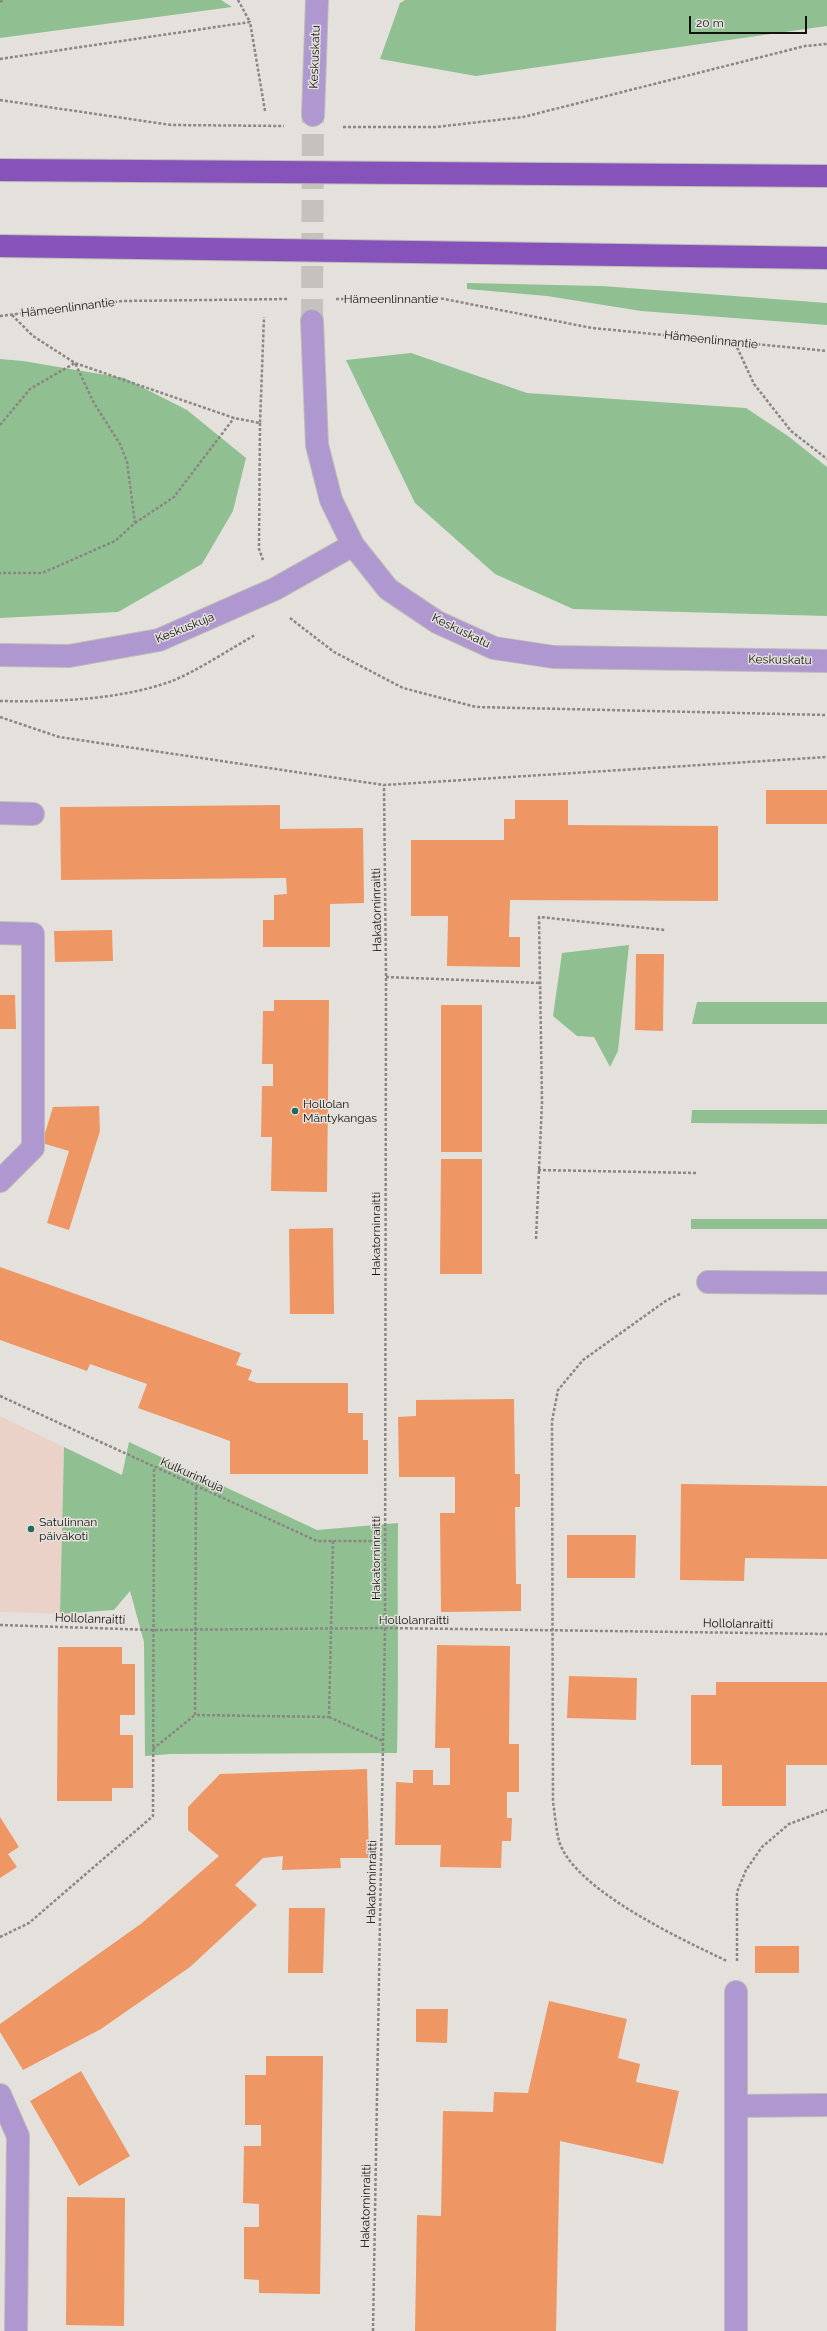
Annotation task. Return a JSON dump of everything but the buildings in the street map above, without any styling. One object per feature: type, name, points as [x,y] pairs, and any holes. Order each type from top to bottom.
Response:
[{"type":"main road","points":[[0,170],[827,176]]},
{"type":"main road","points":[[0,246],[827,258]]},
{"type":"street","name":"Keskuskatu","points":[[313,115],[317,0]]},
{"type":"street","name":"Keskuskatu","points":[[312,321],[317,445],[331,500],[353,545],[388,589],[437,622],[494,648],[554,657],[827,661]]},
{"type":"street","name":"Keskuskuja","points":[[0,655],[69,656],[159,640],[275,589],[353,545]]},
{"type":"street","points":[[0,813],[33,814]]},
{"type":"street","points":[[0,933],[33,934],[33,1148],[0,1181]]},
{"type":"street","points":[[708,1282],[827,1283]]},
{"type":"street","points":[[736,1992],[736,2331]]},
{"type":"street","points":[[0,2096],[18,2136],[10,2328]]},
{"type":"street","points":[[736,2106],[827,2105]]},
{"type":"path","points":[[0,2],[4,0]]},
{"type":"path","points":[[238,0],[250,22],[265,111]]},
{"type":"path","points":[[0,59],[250,22]]},
{"type":"path","points":[[342,126],[436,127],[523,117],[805,46],[827,44]]},
{"type":"path","points":[[0,100],[171,125],[288,126]]},
{"type":"path","name":"Hämeenlinnantie","points":[[328,299],[439,298],[592,328],[827,351]]},
{"type":"path","name":"Hämeenlinnantie","points":[[0,316],[123,301],[297,299]]},
{"type":"path","points":[[12,315],[33,336],[75,363],[234,418],[260,423],[264,317]]},
{"type":"path","points":[[735,343],[754,384],[791,431],[827,459]]},
{"type":"path","points":[[0,425],[30,389],[75,363]]},
{"type":"path","points":[[75,363],[94,403],[120,444],[127,462],[135,522]]},
{"type":"path","points":[[0,573],[42,573],[115,541],[135,522],[174,497],[234,418]]},
{"type":"path","points":[[0,717],[59,737],[384,785],[827,757]]},
{"type":"path","name":"Hakatorninraitti","points":[[373,2331],[385,1628],[386,977],[384,785]]},
{"type":"path","points":[[536,1239],[542,1102],[539,917],[664,930]]},
{"type":"path","points":[[386,977],[540,983]]},
{"type":"path","points":[[538,1170],[697,1173]]},
{"type":"path","points":[[708,1282],[667,1300],[583,1360],[558,1390],[552,1421],[553,1802],[559,1842],[577,1870],[607,1894],[674,1935],[736,1966]]},
{"type":"path","name":"Kulkurinkuja","points":[[0,1396],[154,1468],[317,1540],[384,1540]]},
{"type":"path","points":[[0,1937],[29,1923],[152,1816],[154,1468]]},
{"type":"path","points":[[195,1715],[196,1487]]},
{"type":"path","points":[[329,1717],[333,1540]]},
{"type":"path","name":"Hollolanraitti","points":[[0,1625],[154,1630],[385,1628],[827,1634]]},
{"type":"path","points":[[153,1749],[195,1715],[329,1717],[383,1741]]},
{"type":"path","points":[[736,1992],[737,1892],[746,1870],[762,1847],[789,1824],[827,1810]]},
{"type":"shaded area","name":"Satulinnan päiväkoti","points":[[0,1416],[64,1447],[60,1614],[0,1612]]},
{"type":"green space","points":[[0,0],[221,0],[232,7],[0,38]]},
{"type":"green space","points":[[405,0],[827,0],[827,26],[476,76],[380,59],[400,3]]},
{"type":"green space","points":[[467,283],[602,286],[827,303],[827,325],[641,311],[547,296],[467,289]]},
{"type":"green space","points":[[411,353],[527,393],[746,408],[788,436],[827,467],[827,616],[573,609],[495,574],[415,503],[346,360]]},
{"type":"green space","points":[[0,359],[23,361],[124,378],[187,410],[246,458],[233,511],[202,564],[118,612],[0,618]]},
{"type":"green space","points":[[629,945],[618,1051],[610,1067],[594,1037],[577,1036],[553,1016],[562,953]]},
{"type":"green space","points":[[697,1002],[827,1002],[827,1024],[692,1024]]},
{"type":"green space","points":[[692,1110],[827,1110],[827,1124],[691,1123]]},
{"type":"green space","points":[[691,1219],[827,1219],[827,1229],[691,1229]]},
{"type":"green space","points":[[129,1442],[317,1530],[398,1523],[397,1753],[171,1754],[145,1756],[144,1642],[130,1591],[114,1610],[60,1614],[64,1447],[122,1475]]},
{"type":"tunnel","points":[[312,321],[313,115]]},
{"type":"place","name":"Hollolan Mäntykangas","points":[[295,1111]]},
{"type":"place","name":"Satulinnan päiväkoti","points":[[31,1529]]}]
